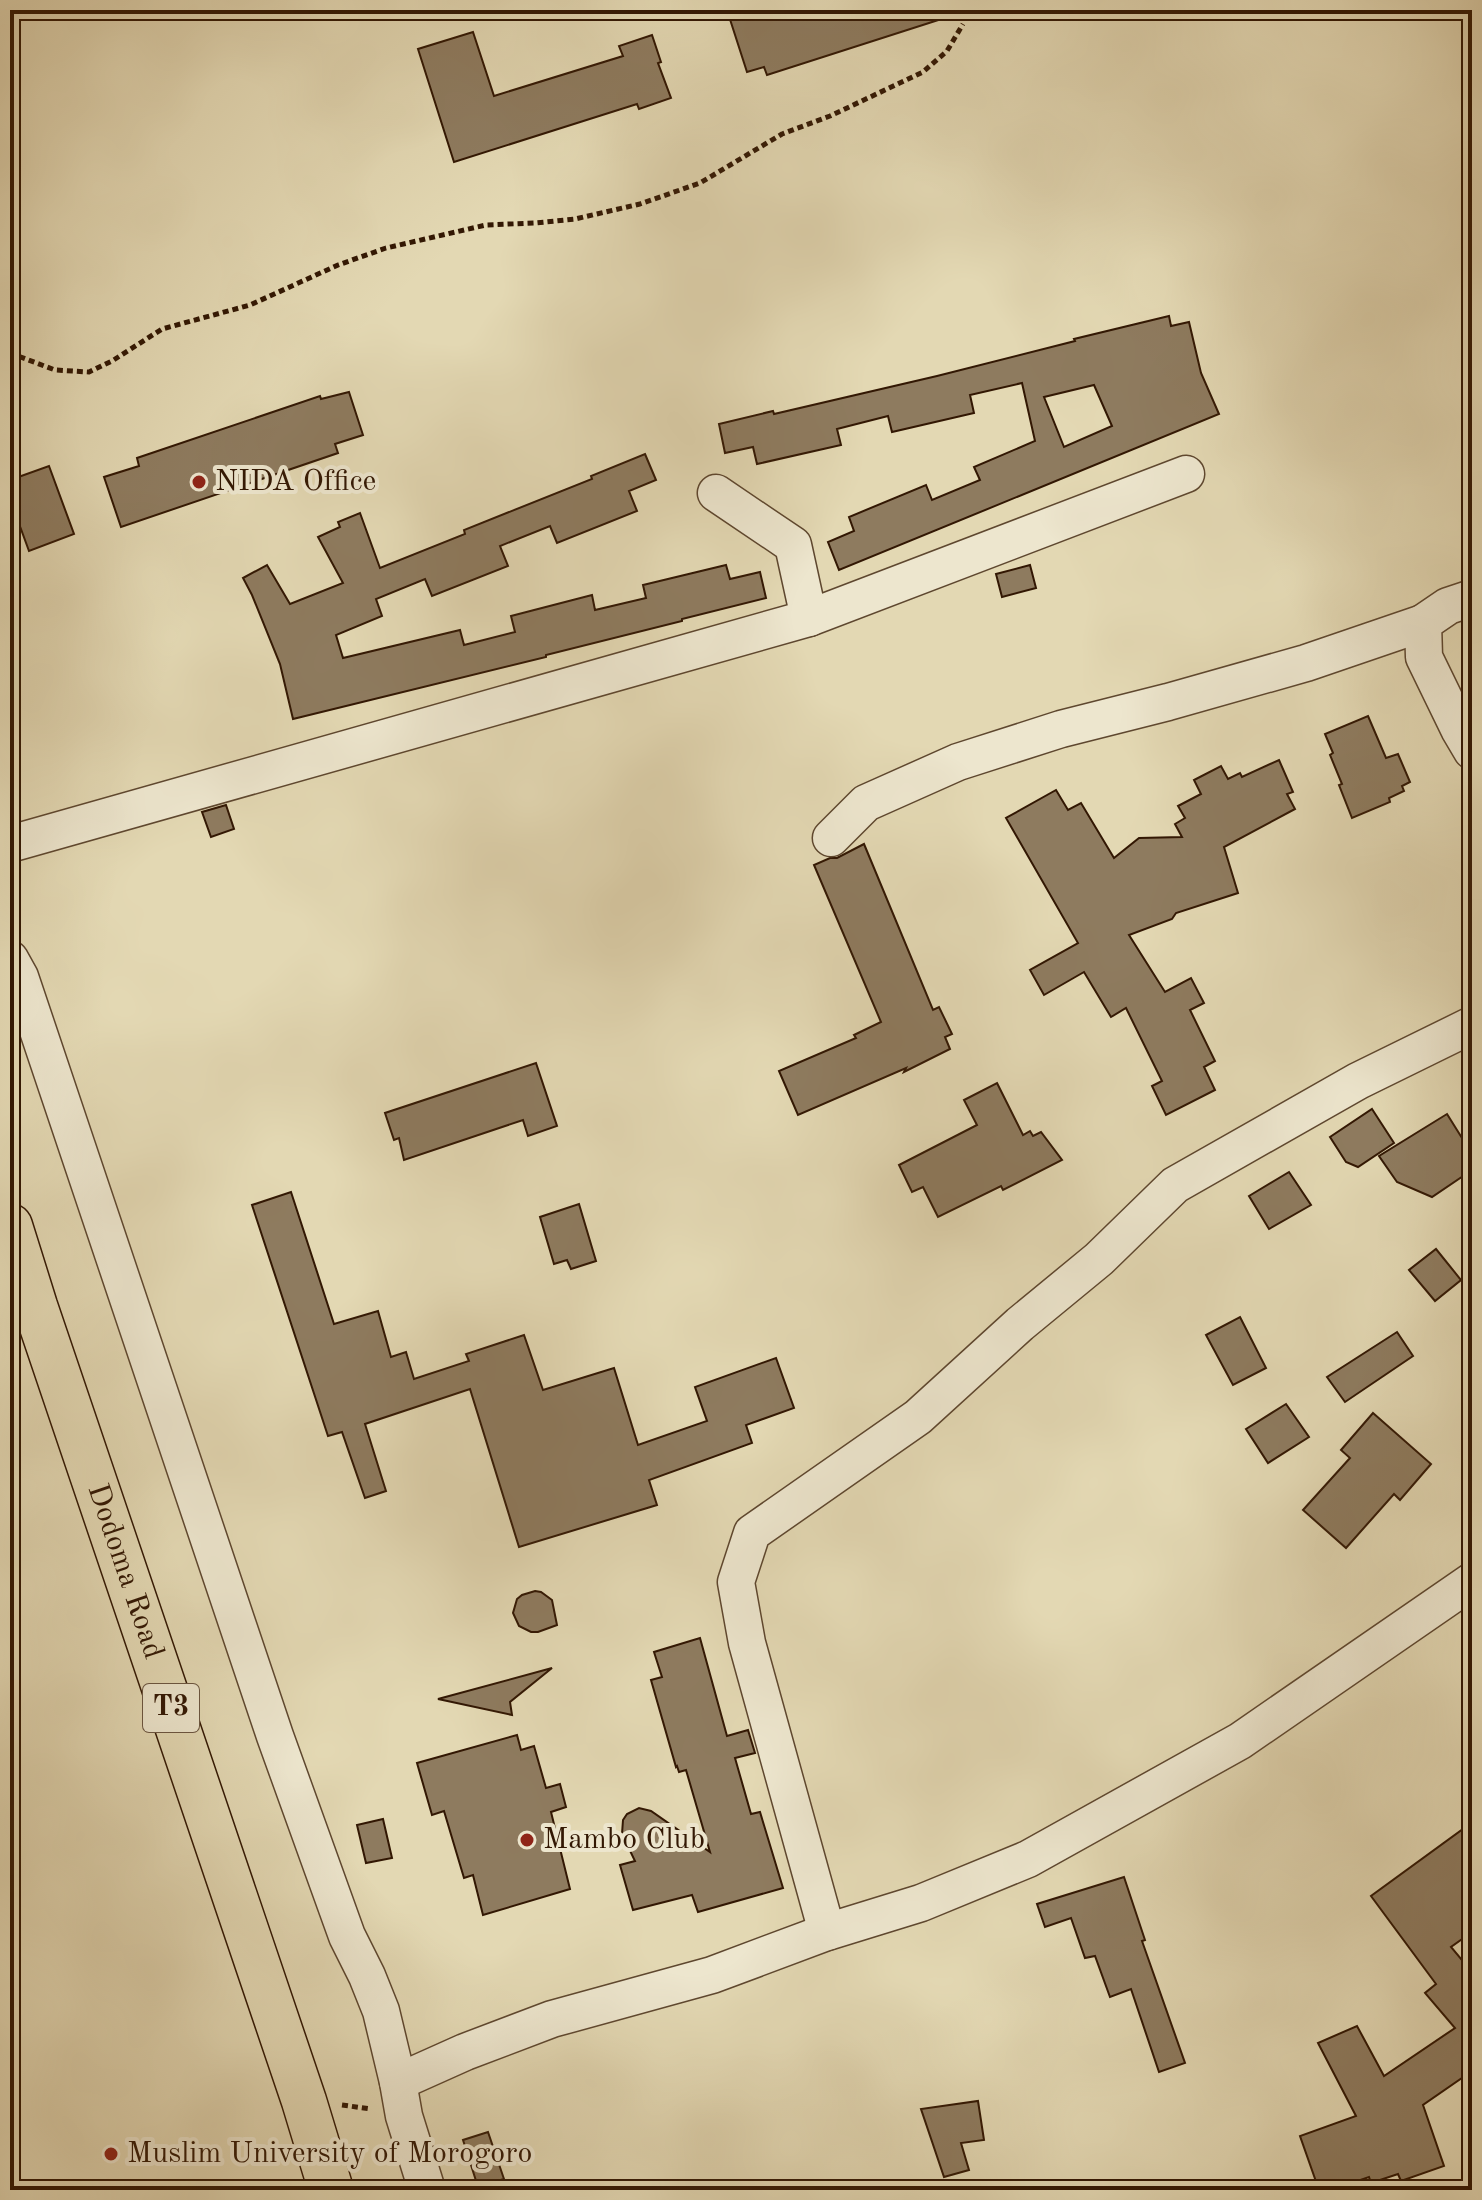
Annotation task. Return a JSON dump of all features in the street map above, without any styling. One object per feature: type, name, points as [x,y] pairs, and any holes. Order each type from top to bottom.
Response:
[{"type":"highway","name":"Dodoma Road","points":[[10,1226],[304,2101],[331,2190]]},
{"type":"street","points":[[10,844],[809,618],[1186,474]]},
{"type":"street","points":[[716,493],[793,545],[809,618]]},
{"type":"street","points":[[831,838],[866,803],[958,762],[1061,729],[1306,663],[1423,623],[1448,606],[1472,598]]},
{"type":"street","points":[[1423,623],[1424,657],[1472,751]]},
{"type":"street","points":[[10,959],[20,977],[275,1736],[347,1936],[381,2011],[401,2099],[427,2190]]},
{"type":"street","points":[[827,1932],[747,1643],[736,1582],[752,1533],[918,1417],[1020,1324],[1099,1259],[1175,1185],[1358,1081],[1472,1025]]},
{"type":"street","points":[[401,2099],[465,2052],[552,2019],[712,1975],[827,1932],[921,1903],[1028,1859],[1240,1741],[1472,1581]]},
{"type":"path","points":[[10,353],[55,370],[89,372],[162,329],[250,305],[338,265],[386,248],[486,225],[575,219],[640,204],[700,183],[782,134],[830,116],[923,72],[947,51],[963,24]]},
{"type":"path","points":[[304,2101],[360,2106],[401,2099]]},
{"type":"building","points":[[727,10],[954,10],[954,15],[767,75],[764,67],[747,72]]},
{"type":"building","points":[[473,32],[494,96],[623,56],[619,46],[652,35],[671,98],[639,109],[637,104],[454,162],[418,49]]},
{"type":"building","points":[[1169,316],[1171,326],[1189,322],[1201,373],[1219,414],[839,570],[828,542],[854,531],[849,517],[926,485],[932,500],[980,480],[974,467],[1035,441],[1022,383],[970,395],[974,413],[892,432],[888,416],[837,429],[841,445],[757,464],[753,447],[725,453],[719,424],[937,376]],"holes":[[[1094,385],[1112,426],[1064,447],[1044,397]]]},
{"type":"building","points":[[349,392],[363,435],[335,444],[338,453],[121,527],[104,477],[139,466],[137,458],[320,396],[321,399]]},
{"type":"building","points":[[645,454],[656,480],[629,491],[637,511],[557,543],[550,526],[500,546],[508,566],[432,596],[425,579],[376,599],[382,616],[336,635],[343,658],[460,630],[464,645],[515,632],[511,616],[592,595],[595,610],[646,598],[643,585],[726,565],[730,579],[760,572],[766,598],[546,657],[293,719],[280,664],[243,578],[267,565],[290,604],[343,583],[318,537],[340,527],[338,522],[360,513],[380,568]]},
{"type":"building","points":[[49,466],[74,534],[29,551],[10,499],[10,480]]},
{"type":"building","points":[[1030,565],[1036,588],[1002,597],[996,574]]},
{"type":"building","points":[[1368,716],[1386,758],[1398,754],[1410,782],[1402,786],[1404,791],[1389,798],[1390,802],[1352,818],[1325,734]]},
{"type":"building","points":[[1279,760],[1293,792],[1287,794],[1295,809],[1224,847],[1238,893],[1176,913],[1172,919],[1129,935],[1165,992],[1191,978],[1204,1003],[1190,1010],[1215,1061],[1204,1067],[1215,1090],[1166,1115],[1152,1086],[1162,1081],[1126,1008],[1111,1017],[1084,972],[1044,995],[1030,970],[1078,943],[1006,818],[1056,790],[1068,810],[1081,803],[1114,858],[1139,838],[1182,837],[1175,824],[1185,818],[1178,806],[1201,794],[1194,780],[1221,766],[1228,779],[1240,773],[1242,777]]},
{"type":"building","points":[[226,805],[234,829],[211,837],[202,812]]},
{"type":"building","points":[[864,844],[933,1010],[939,1007],[952,1034],[945,1037],[950,1049],[904,1072],[906,1068],[798,1115],[779,1071],[856,1038],[854,1035],[881,1022],[814,865],[837,858]]},
{"type":"building","points":[[536,1063],[557,1126],[528,1136],[523,1120],[404,1160],[399,1138],[394,1140],[385,1113]]},
{"type":"building","points":[[997,1083],[1023,1135],[1030,1131],[1033,1136],[1041,1132],[1062,1160],[1003,1190],[1001,1186],[938,1217],[923,1187],[912,1192],[899,1165],[977,1125],[964,1100]]},
{"type":"building","points":[[1372,1109],[1394,1143],[1358,1167],[1346,1162],[1330,1137]]},
{"type":"building","points":[[1447,1114],[1472,1154],[1472,1170],[1432,1197],[1397,1182],[1379,1156]]},
{"type":"building","points":[[1289,1172],[1311,1205],[1269,1229],[1249,1196]]},
{"type":"building","points":[[291,1192],[334,1324],[378,1311],[391,1357],[406,1352],[414,1379],[469,1361],[466,1354],[524,1335],[543,1390],[614,1368],[638,1445],[707,1421],[695,1387],[776,1358],[794,1408],[746,1425],[752,1443],[649,1480],[657,1505],[519,1547],[470,1389],[365,1424],[386,1491],[365,1498],[342,1432],[328,1436],[252,1205]]},
{"type":"building","points":[[579,1204],[596,1261],[571,1269],[567,1260],[554,1264],[540,1217]]},
{"type":"building","points":[[1436,1249],[1461,1280],[1435,1301],[1409,1270]]},
{"type":"building","points":[[1240,1317],[1266,1368],[1233,1385],[1206,1335]]},
{"type":"building","points":[[1397,1332],[1413,1356],[1345,1402],[1327,1377]]},
{"type":"building","points":[[1286,1404],[1309,1437],[1268,1463],[1246,1429]]},
{"type":"building","points":[[1373,1413],[1431,1464],[1400,1500],[1394,1494],[1346,1548],[1303,1510],[1350,1458],[1341,1450]]},
{"type":"building","points":[[535,1591],[552,1600],[557,1625],[531,1632],[519,1626],[513,1613],[517,1599]]},
{"type":"building","points":[[700,1638],[727,1736],[748,1730],[755,1753],[735,1758],[751,1814],[760,1812],[783,1888],[698,1912],[692,1895],[633,1910],[620,1865],[635,1861],[622,1834],[623,1820],[627,1814],[639,1808],[651,1811],[710,1852],[686,1770],[679,1772],[676,1767],[651,1680],[662,1677],[654,1652]]},
{"type":"building","points":[[552,1668],[510,1702],[512,1715],[438,1699]]},
{"type":"building","points":[[517,1735],[521,1750],[534,1746],[546,1788],[560,1784],[566,1807],[551,1812],[570,1889],[483,1915],[473,1875],[464,1878],[444,1811],[432,1815],[417,1763]]},
{"type":"building","points":[[383,1819],[392,1858],[366,1863],[357,1825]]},
{"type":"building","points":[[1463,1829],[1472,1842],[1472,1932],[1451,1947],[1472,1972],[1472,2071],[1423,2105],[1444,2166],[1401,2181],[1398,2174],[1371,2183],[1369,2177],[1331,2190],[1319,2190],[1300,2136],[1356,2116],[1318,2043],[1357,2026],[1384,2076],[1455,2028],[1425,1993],[1436,1984],[1371,1896]]},
{"type":"building","points":[[1124,1877],[1145,1940],[1142,1941],[1185,2063],[1159,2072],[1131,1989],[1110,1997],[1095,1956],[1085,1958],[1071,1918],[1045,1927],[1037,1904]]},
{"type":"building","points":[[978,2101],[984,2140],[961,2143],[969,2170],[944,2177],[921,2109]]},
{"type":"building","points":[[488,2132],[504,2179],[478,2187],[463,2140]]},
{"type":"place","name":"NIDA Office","points":[[199,482]]},
{"type":"place","name":"Mambo Club","points":[[527,1840]]},
{"type":"place","name":"Muslim University of Morogoro","points":[[111,2154]]}]
